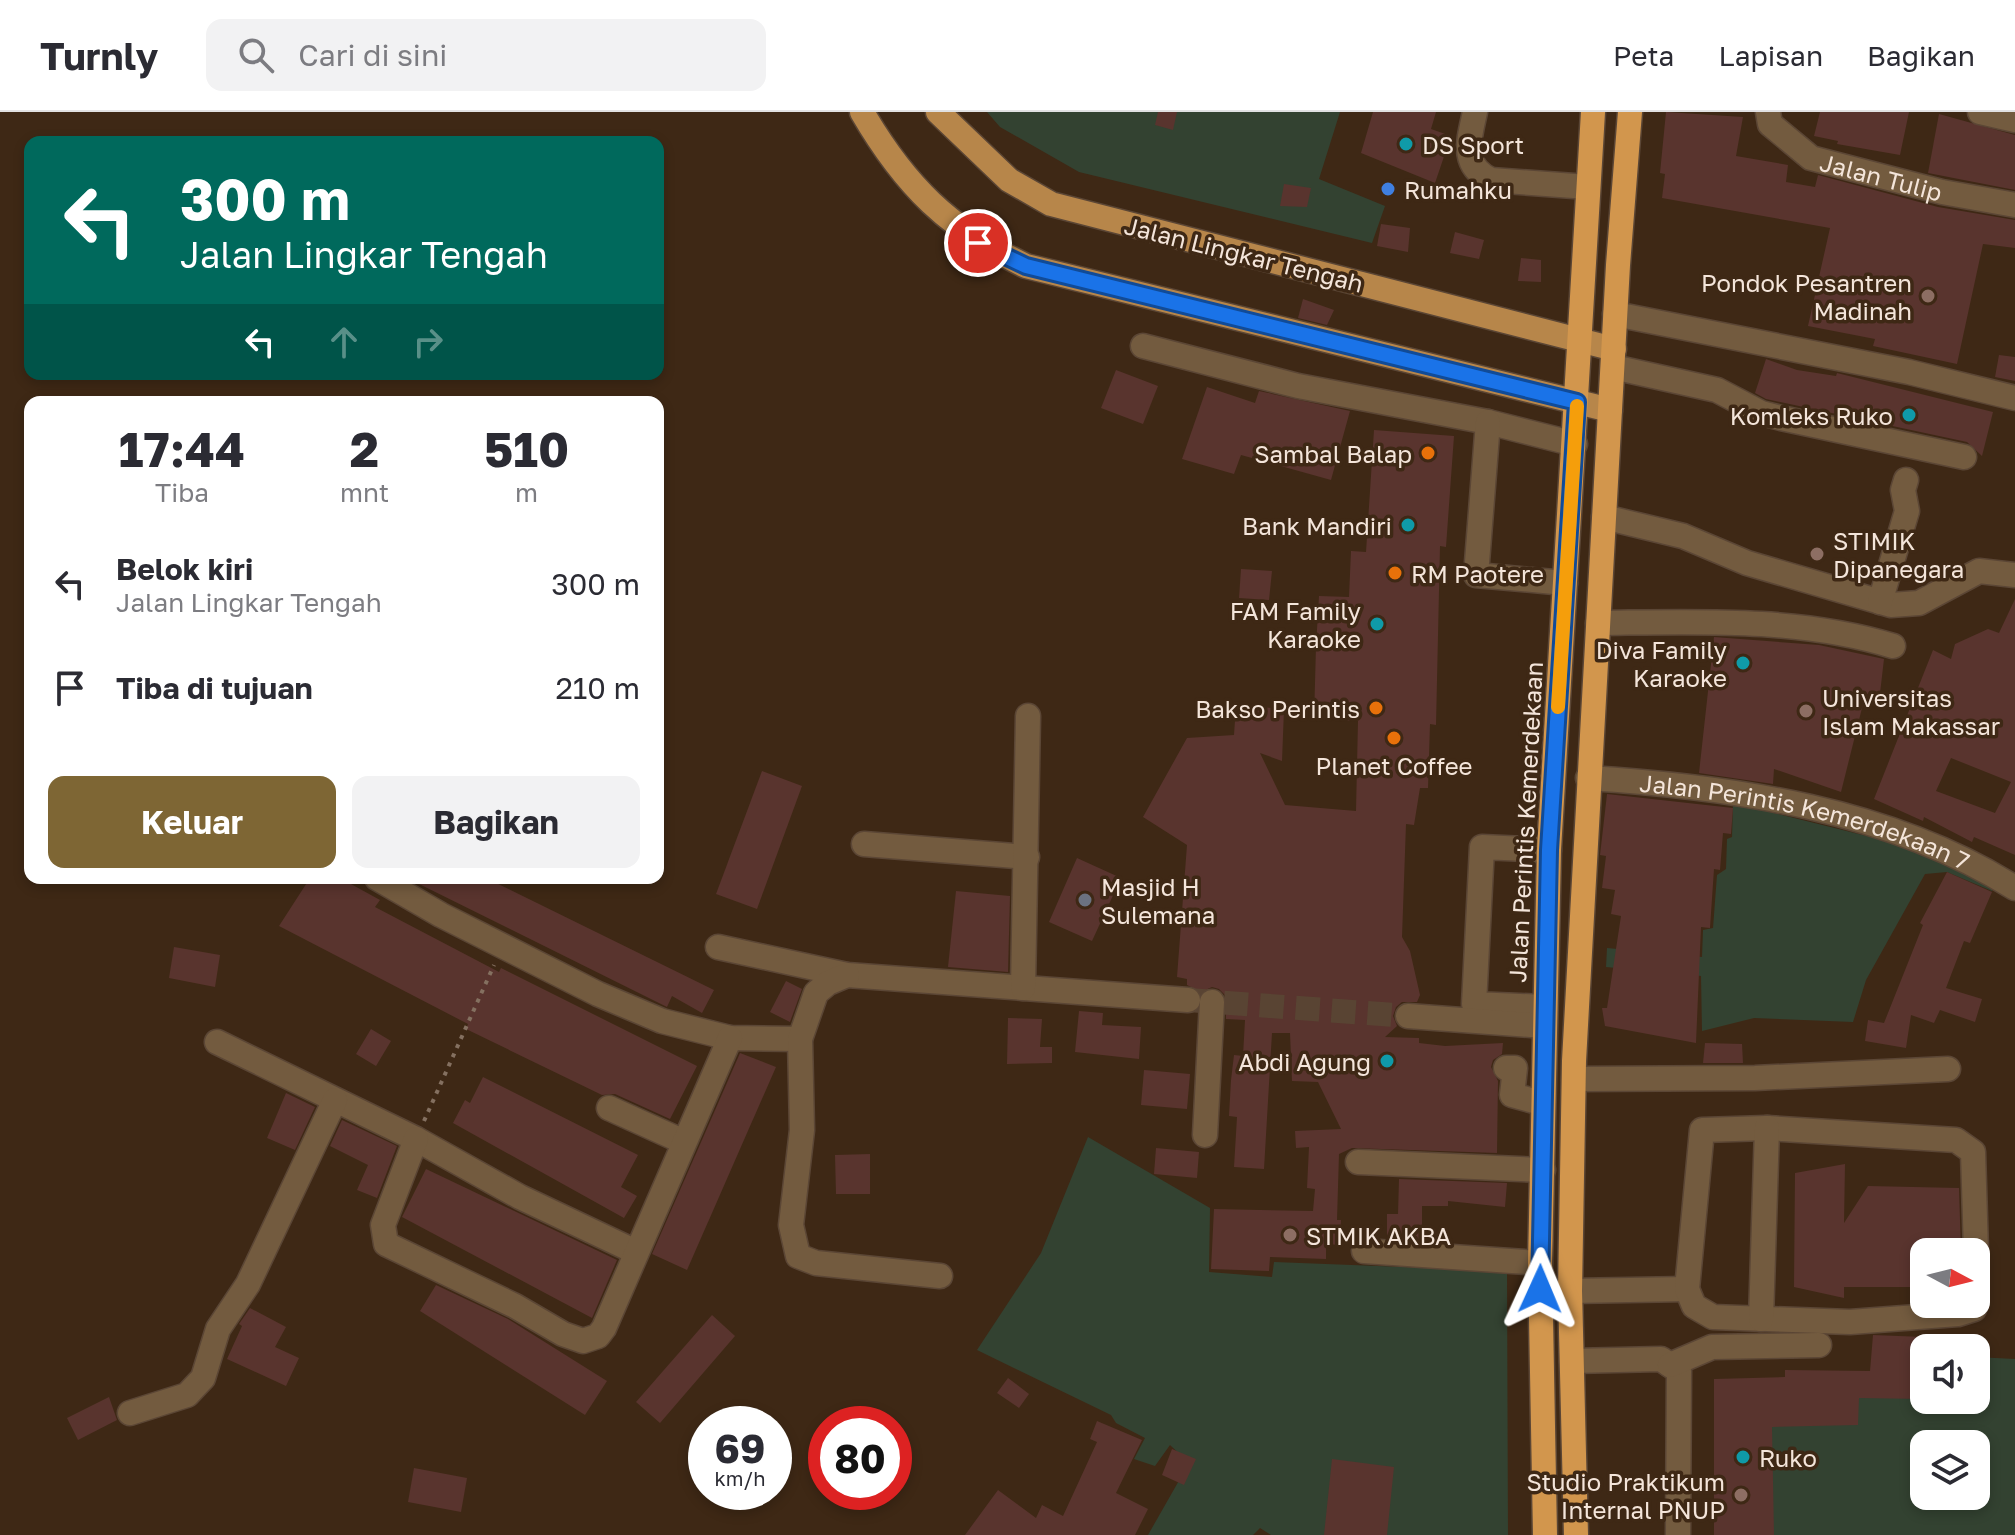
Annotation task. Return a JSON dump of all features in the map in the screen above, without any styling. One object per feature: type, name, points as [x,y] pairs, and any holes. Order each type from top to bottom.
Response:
[{"type":"highway","name":"Jalan Perintis Kemerdekaan","points":[[1545,1535],[1540,1263],[1543,1170],[1541,1103],[1549,850],[1593,112]]},
{"type":"highway","points":[[1576,1535],[1570,1291],[1574,1079],[1588,778],[1630,112]]},
{"type":"main road","points":[[862,112],[903,172],[936,210],[978,243],[1026,266],[1610,410]]},
{"type":"main road","name":"Jalan Lingkar Tengah","points":[[938,112],[1009,180],[1051,204],[1578,340],[1613,358]]},
{"type":"street","points":[[1475,112],[1468,146],[1470,163],[1478,174],[1491,180],[1588,187]]},
{"type":"street","name":"Jalan Tulip","points":[[1767,112],[1770,124],[1811,158],[1942,192],[2015,205]]},
{"type":"street","points":[[1980,112],[2015,120]]},
{"type":"street","points":[[1615,314],[1909,372],[2015,398]]},
{"type":"street","points":[[1143,346],[1298,386],[1488,422],[1575,444]]},
{"type":"street","points":[[1613,358],[1717,390],[1761,413],[1964,457]]},
{"type":"street","points":[[1488,422],[1476,575],[1565,583]]},
{"type":"street","points":[[1880,602],[1907,511],[1903,490],[1906,480]]},
{"type":"street","points":[[1604,517],[1683,536],[1747,563],[1880,602],[1905,606],[1919,603],[1979,571],[2015,575]]},
{"type":"street","points":[[1598,623],[1725,621],[1860,636],[1893,646]]},
{"type":"street","points":[[1023,988],[1028,716]]},
{"type":"street","name":"Jalan Perintis Kemerdekaan 7","points":[[1588,778],[1689,785],[1852,818],[1928,845],[1992,873],[2015,888]]},
{"type":"street","points":[[864,844],[1027,857]]},
{"type":"street","points":[[1544,1016],[1474,1004],[1482,847],[1549,850]]},
{"type":"street","points":[[387,884],[441,915],[598,994],[662,1021],[730,1038],[800,1039]]},
{"type":"street","points":[[718,947],[847,975],[1200,1001],[1205,1135]]},
{"type":"street","points":[[847,975],[816,993],[800,1039],[802,1130],[791,1225],[798,1256],[816,1263],[940,1276]]},
{"type":"street","points":[[1408,1016],[1544,1016]]},
{"type":"street","points":[[416,1139],[383,1225],[384,1239],[392,1249],[583,1341],[598,1336],[604,1328],[730,1038]]},
{"type":"street","points":[[217,1042],[416,1139],[520,1197],[636,1252]]},
{"type":"street","points":[[1506,1068],[1515,1068],[1512,1095],[1541,1103]]},
{"type":"street","points":[[1574,1079],[1755,1078],[1948,1069]]},
{"type":"street","points":[[130,1413],[187,1395],[203,1378],[218,1329],[248,1284],[335,1100]]},
{"type":"street","points":[[609,1108],[684,1142]]},
{"type":"street","points":[[1761,1319],[1767,1128]]},
{"type":"street","points":[[1911,1318],[1713,1317],[1694,1306],[1687,1289],[1702,1130],[1767,1128],[1944,1137],[1967,1146],[1973,1152],[1976,1238]]},
{"type":"street","points":[[1358,1162],[1543,1170]]},
{"type":"street","points":[[1364,1251],[1540,1263]]},
{"type":"street","points":[[1570,1291],[1687,1289]]},
{"type":"street","points":[[1670,1365],[1712,1347],[1819,1345]]},
{"type":"street","points":[[1572,1361],[1661,1359],[1679,1371],[1678,1535]]},
{"type":"path","points":[[416,1139],[503,944]]},
{"type":"green space","points":[[987,112],[1340,112],[1319,179],[1385,206],[1372,243],[1079,172],[1000,127]]},
{"type":"green space","points":[[1733,803],[1907,846],[1997,883],[1992,891],[1947,872],[1925,874],[1866,980],[1853,1022],[1754,1018],[1702,1031],[1701,976],[1606,967],[1607,948],[1702,957],[1703,930],[1713,928],[1717,875],[1726,869],[1727,839],[1732,837]]},
{"type":"green space","points":[[1088,1137],[1210,1208],[1209,1272],[1272,1277],[1274,1262],[1507,1271],[1508,1535],[1271,1535],[1260,1528],[1253,1535],[1148,1535],[1189,1463],[1170,1445],[1155,1466],[1134,1459],[1145,1438],[1116,1423],[1111,1415],[977,1350],[1041,1253]]},
{"type":"green space","points":[[1990,1358],[2015,1359],[2015,1535],[1765,1535],[1762,1419],[1840,1397],[1910,1393],[1910,1414],[1990,1414]]},
{"type":"building","points":[[1158,112],[1177,112],[1173,130],[1155,125]]},
{"type":"building","name":"DS Sport","points":[[1373,112],[1436,112],[1431,129],[1451,136],[1435,183],[1361,153]]},
{"type":"building","points":[[1666,112],[1743,117],[1736,156],[1788,165],[1786,182],[1815,187],[1818,175],[1938,207],[2015,220],[2015,248],[1983,244],[1957,364],[1873,346],[1875,339],[1808,326],[1830,228],[1662,198],[1665,174],[1660,173]]},
{"type":"building","points":[[1820,112],[1909,112],[1900,155],[1837,144],[1838,141],[1814,136]]},
{"type":"building","points":[[1939,114],[2015,135],[2015,190],[1928,173]]},
{"type":"building","points":[[1284,184],[1311,188],[1307,207],[1280,206]]},
{"type":"building","points":[[1381,224],[1410,228],[1408,252],[1377,246]]},
{"type":"building","points":[[1455,232],[1484,240],[1479,259],[1450,253]]},
{"type":"building","points":[[1521,258],[1541,260],[1541,282],[1518,281]]},
{"type":"building","points":[[1303,299],[1334,310],[1327,325],[1298,318]]},
{"type":"building","points":[[1999,355],[2015,357],[2015,381],[1995,377]]},
{"type":"building","name":"Komleks Ruko","points":[[1766,359],[1797,370],[1836,376],[1837,373],[1993,412],[1982,456],[1967,442],[1766,399],[1755,393]]},
{"type":"building","points":[[1116,370],[1158,386],[1143,424],[1101,408]]},
{"type":"building","points":[[1207,387],[1255,403],[1259,391],[1350,411],[1331,480],[1241,455],[1234,474],[1182,459]]},
{"type":"building","points":[[1374,430],[1454,436],[1446,547],[1440,546],[1436,725],[1430,724],[1428,788],[1420,788],[1414,825],[1406,824],[1402,937],[1410,951],[1420,995],[1417,1002],[1402,1002],[1396,1007],[1393,1016],[1397,1026],[1385,1037],[1419,1038],[1419,1043],[1445,1046],[1503,1043],[1502,1054],[1493,1060],[1491,1067],[1498,1081],[1497,1153],[1352,1148],[1339,1154],[1337,1220],[1341,1220],[1340,1245],[1326,1244],[1326,1259],[1270,1257],[1269,1271],[1211,1269],[1214,1209],[1313,1211],[1315,1189],[1307,1188],[1309,1147],[1296,1148],[1295,1131],[1341,1129],[1318,1082],[1292,1081],[1290,1033],[1272,1033],[1264,1169],[1234,1167],[1237,1117],[1229,1116],[1231,1080],[1234,1055],[1243,1056],[1245,1020],[1226,1019],[1226,996],[1219,989],[1212,987],[1201,992],[1187,985],[1187,979],[1177,977],[1187,845],[1143,817],[1187,738],[1234,735],[1236,705],[1284,709],[1282,761],[1260,753],[1285,805],[1356,811],[1358,721],[1314,719],[1316,646],[1319,596],[1349,597],[1351,551],[1366,552]]},
{"type":"building","points":[[1241,569],[1272,571],[1269,600],[1239,598]]},
{"type":"building","points":[[2015,599],[2015,855],[1974,837],[1972,842],[1924,817],[1923,821],[1874,799],[1933,650],[1951,659],[1955,644],[1988,629],[1999,633]],"holes":[[[1951,758],[2011,782],[1995,813],[1936,791]]]},
{"type":"building","points":[[1714,637],[1819,645],[1884,659],[1879,702],[1864,700],[1841,792],[1774,769],[1773,784],[1699,773]]},
{"type":"building","points":[[762,771],[802,786],[757,909],[716,894]]},
{"type":"building","points":[[1607,794],[1733,808],[1731,834],[1723,833],[1720,870],[1714,869],[1710,928],[1701,927],[1696,1043],[1605,1026],[1602,1008],[1607,1008],[1621,916],[1611,914],[1615,890],[1602,888],[1606,856],[1600,855]]},
{"type":"building","name":"Masjid H Sulemana","points":[[1077,858],[1121,878],[1092,941],[1049,922]]},
{"type":"building","points":[[1947,872],[1992,892],[1970,943],[1964,941],[1946,988],[1982,999],[1975,1022],[1940,1010],[1934,1023],[1911,1015],[1906,1048],[1865,1041],[1868,1020],[1884,1023],[1923,925],[1920,923]]},
{"type":"building","points":[[306,884],[351,884],[380,900],[375,907],[499,972],[501,968],[697,1066],[670,1119],[615,1094],[602,1095],[466,1029],[468,1024],[279,926]]},
{"type":"building","points":[[419,884],[498,884],[714,990],[702,1013],[672,996],[667,1007]]},
{"type":"building","points":[[956,891],[1010,896],[1008,972],[948,967]]},
{"type":"building","points":[[174,947],[220,955],[215,987],[169,978]]},
{"type":"building","points":[[786,981],[802,989],[790,1022],[770,1012]]},
{"type":"building","points":[[1079,1011],[1103,1013],[1102,1025],[1141,1027],[1139,1059],[1075,1052]]},
{"type":"building","points":[[1008,1018],[1042,1019],[1040,1047],[1052,1047],[1052,1063],[1007,1064]]},
{"type":"building","points":[[371,1029],[391,1041],[376,1066],[356,1054]]},
{"type":"building","points":[[1705,1043],[1742,1044],[1743,1063],[1703,1063]]},
{"type":"building","points":[[740,1053],[776,1067],[687,1270],[652,1254]]},
{"type":"building","points":[[1144,1070],[1190,1074],[1187,1109],[1141,1105]]},
{"type":"building","points":[[483,1077],[638,1155],[621,1187],[637,1196],[624,1218],[453,1123],[465,1100],[470,1103]]},
{"type":"building","points":[[286,1093],[315,1107],[295,1150],[267,1138]]},
{"type":"building","points":[[342,1120],[397,1146],[377,1198],[357,1190],[368,1165],[330,1146]]},
{"type":"building","points":[[1156,1148],[1199,1152],[1197,1178],[1154,1174]]},
{"type":"building","points":[[870,1154],[870,1194],[836,1194],[835,1155]]},
{"type":"building","points":[[1845,1164],[1844,1223],[1868,1186],[1959,1188],[1961,1238],[1910,1238],[1910,1287],[1844,1287],[1844,1298],[1794,1287],[1795,1173]]},
{"type":"building","points":[[426,1169],[617,1260],[592,1318],[402,1217]]},
{"type":"building","points":[[1399,1179],[1507,1183],[1505,1207],[1448,1201],[1448,1206],[1422,1206],[1422,1240],[1387,1238],[1387,1214],[1398,1214]]},
{"type":"building","points":[[436,1285],[508,1319],[607,1381],[585,1415],[420,1311]]},
{"type":"building","points":[[250,1308],[286,1327],[275,1347],[299,1358],[286,1386],[227,1359],[242,1326],[239,1324]]},
{"type":"building","points":[[712,1315],[735,1336],[660,1423],[636,1402]]},
{"type":"building","points":[[1873,1335],[1910,1336],[1910,1399],[1859,1398],[1858,1425],[1772,1427],[1774,1535],[1714,1535],[1714,1379],[1785,1377],[1785,1370],[1870,1371]]},
{"type":"building","points":[[1008,1378],[1029,1394],[1019,1408],[997,1393]]},
{"type":"building","points":[[109,1397],[117,1420],[78,1440],[67,1418]]},
{"type":"building","points":[[1097,1421],[1142,1440],[1116,1493],[1148,1509],[1135,1535],[965,1535],[998,1490],[1036,1518],[1042,1505],[1063,1516],[1097,1442],[1090,1439]]},
{"type":"building","points":[[1172,1449],[1196,1459],[1184,1485],[1162,1475]]},
{"type":"building","points":[[1332,1459],[1394,1467],[1387,1535],[1324,1535]]},
{"type":"building","points":[[414,1468],[467,1478],[461,1512],[408,1502]]},
{"type":"tunnel","points":[[1188,1000],[1408,1016]]},
{"type":"slow traffic","points":[[1558,707],[1577,406]]},
{"type":"place","name":"DS Sport","points":[[1406,144]]},
{"type":"place","name":"Rumahku","points":[[1388,189]]},
{"type":"place","name":"Pondok Pesantren Madinah","points":[[1928,296]]},
{"type":"place","name":"Komleks Ruko","points":[[1909,415]]},
{"type":"place","name":"Sambal Balap","points":[[1428,453]]},
{"type":"place","name":"Bank Mandiri","points":[[1408,525]]},
{"type":"place","name":"STIMIK Dipanegara","points":[[1817,554]]},
{"type":"place","name":"RM Paotere","points":[[1395,573]]},
{"type":"place","name":"FAM Family Karaoke","points":[[1377,624]]},
{"type":"place","name":"Diva Family Karaoke","points":[[1743,663]]},
{"type":"place","name":"Bakso Perintis","points":[[1376,708]]},
{"type":"place","name":"Universitas Islam Makassar","points":[[1806,711]]},
{"type":"place","name":"Planet Coffee","points":[[1394,738]]},
{"type":"place","name":"Masjid H Sulemana","points":[[1085,900]]},
{"type":"place","name":"Abdi Agung","points":[[1387,1061]]},
{"type":"place","name":"STMIK AKBA","points":[[1290,1235]]},
{"type":"place","name":"Ruko","points":[[1743,1457]]},
{"type":"place","name":"Studio Praktikum Internal PNUP","points":[[1741,1495]]},
{"type":"route","points":[[978,243],[1026,266],[1577,402],[1549,850],[1541,1103],[1540,1289]]}]
